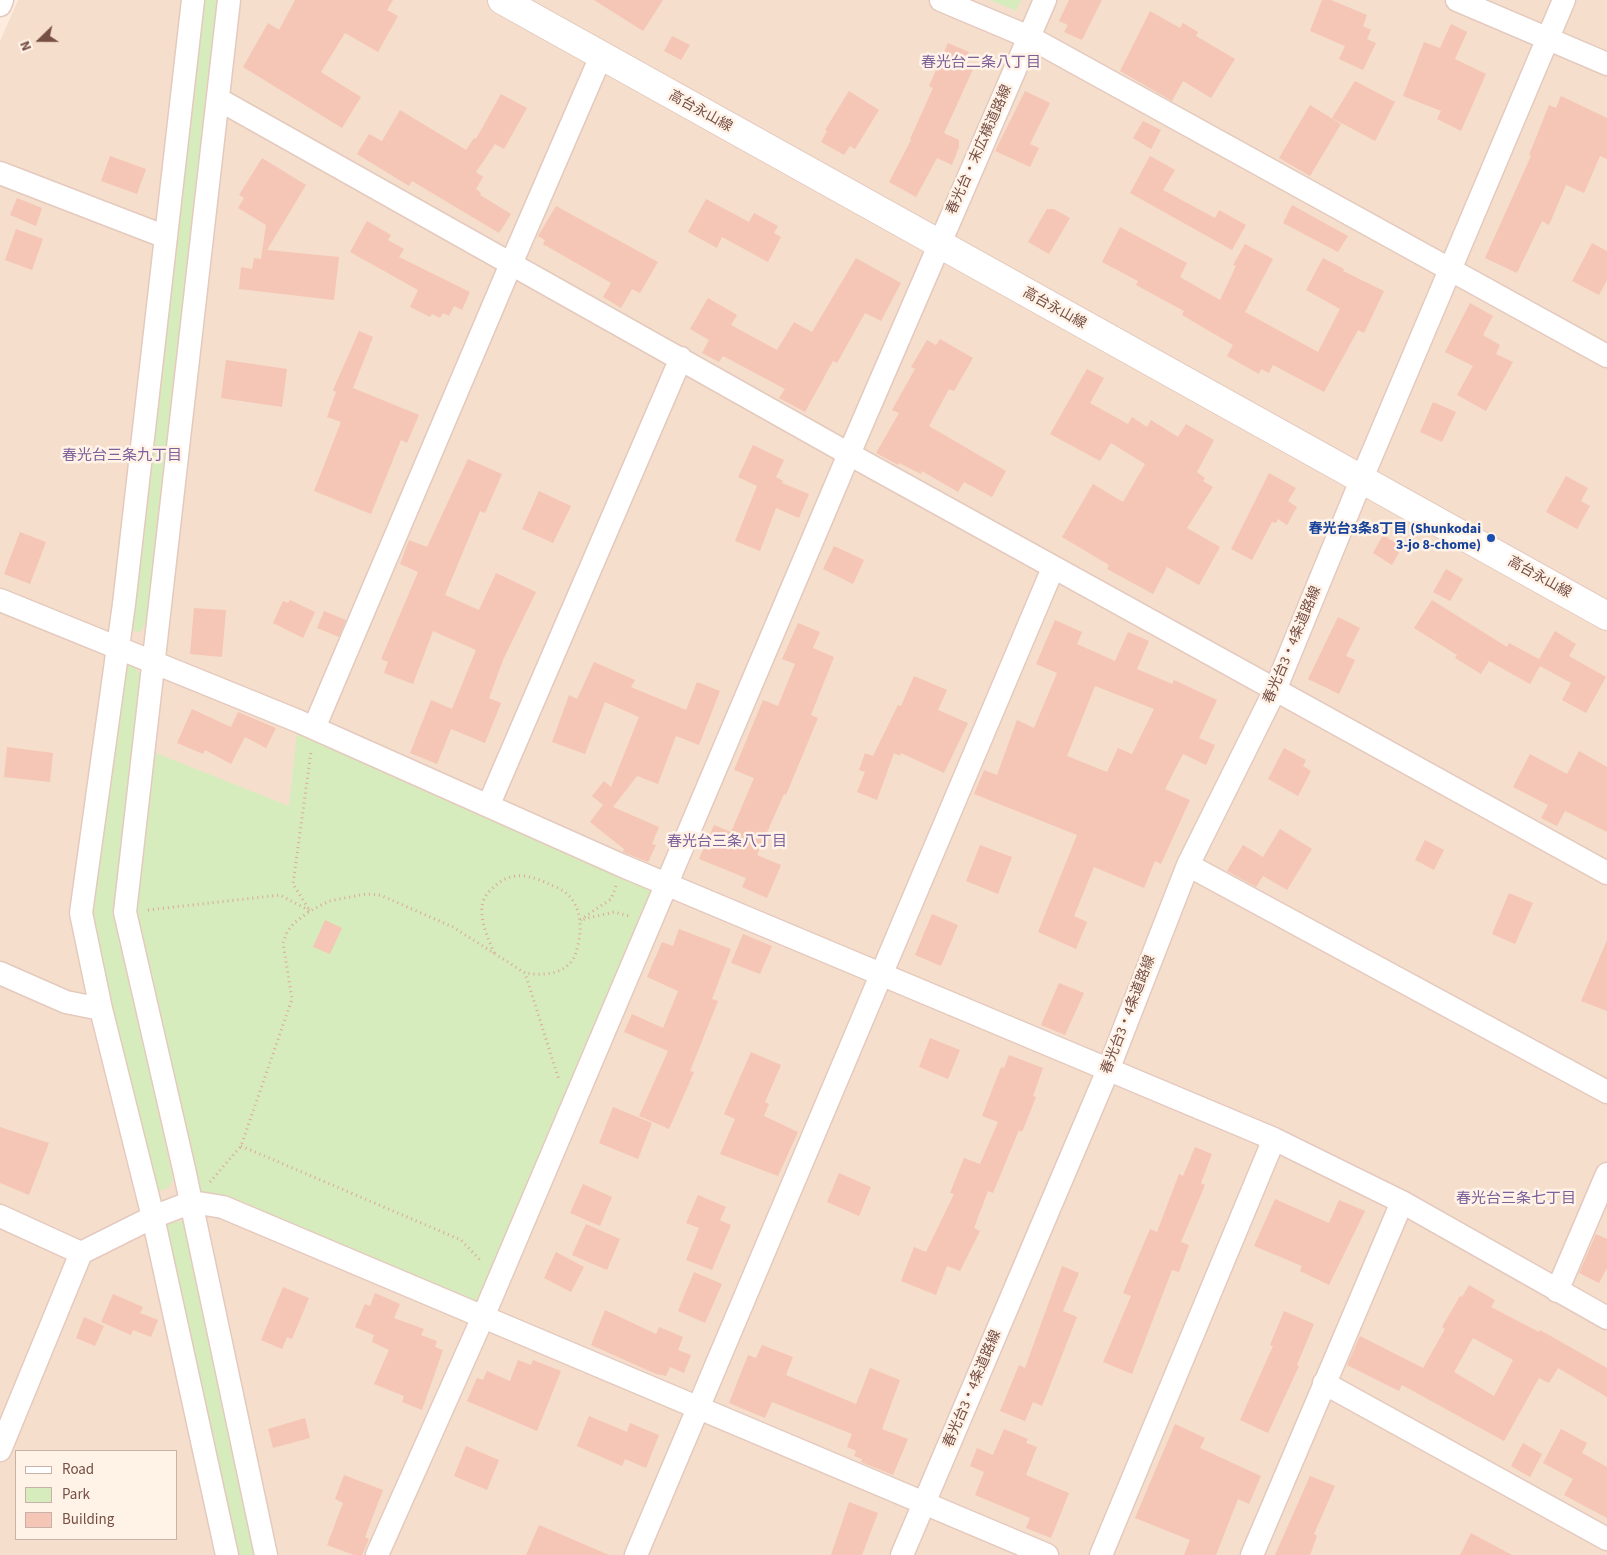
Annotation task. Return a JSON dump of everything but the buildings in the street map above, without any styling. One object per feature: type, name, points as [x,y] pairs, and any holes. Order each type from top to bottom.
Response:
[{"type":"street","points":[[0,5],[2,0]]},
{"type":"street","points":[[193,0],[119,650],[81,913],[102,1010],[153,1216],[227,1555]]},
{"type":"street","points":[[229,0],[124,912],[192,1202],[266,1555]]},
{"type":"street","points":[[941,0],[1029,37],[1451,268],[1607,356]]},
{"type":"street","name":"春光台・末広横道路線","points":[[378,1555],[483,1317],[938,245],[1045,0]]},
{"type":"street","points":[[1457,0],[1607,64]]},
{"type":"street","name":"春光台3・4条道路線","points":[[902,1555],[1108,1070],[1188,865],[1275,690],[1362,478],[1564,0]]},
{"type":"street","name":"高台永山線","points":[[515,3],[601,56],[1607,616]]},
{"type":"street","points":[[314,728],[510,264],[601,56]]},
{"type":"street","points":[[218,99],[1053,568],[1607,873]]},
{"type":"street","points":[[0,173],[166,237]]},
{"type":"street","points":[[489,804],[681,358]]},
{"type":"street","points":[[636,1555],[1053,568]]},
{"type":"street","points":[[0,600],[314,728],[489,804],[623,866],[1274,1139],[1402,1202],[1607,1318]]},
{"type":"street","points":[[1188,865],[1607,1092]]},
{"type":"street","points":[[0,973],[66,1002],[102,1010]]},
{"type":"street","points":[[1101,1555],[1274,1139]]},
{"type":"street","points":[[1558,1291],[1607,1174]]},
{"type":"street","points":[[0,1450],[81,1253],[153,1216],[192,1202],[223,1207],[1047,1555]]},
{"type":"street","points":[[1252,1555],[1402,1202]]},
{"type":"street","points":[[0,1216],[81,1253]]},
{"type":"street","points":[[1324,1383],[1607,1539]]},
{"type":"path","points":[[310,910],[293,884],[314,728]]},
{"type":"path","points":[[580,920],[611,900],[623,866]]},
{"type":"path","points":[[192,1202],[242,1146],[292,999],[283,943],[287,932],[294,923],[310,910],[329,901],[366,894],[380,895],[453,927],[525,973],[551,974],[563,968],[573,959],[578,946],[580,920],[568,894],[526,875],[513,875],[501,879],[484,897],[482,912],[494,953]]},
{"type":"path","points":[[124,912],[280,895],[310,910]]},
{"type":"path","points":[[580,920],[614,912],[651,923]]},
{"type":"path","points":[[525,973],[569,1112]]},
{"type":"path","points":[[242,1146],[461,1240],[498,1278]]},
{"type":"shaded area","points":[[18,0],[1607,0],[1607,1555],[0,1555],[0,41]]},
{"type":"green space","points":[[193,0],[221,0],[147,623],[140,632],[129,630]]},
{"type":"green space","points":[[990,0],[1021,0],[1016,11]]},
{"type":"green space","points":[[122,663],[136,668],[141,676],[115,912],[173,1180],[168,1188],[156,1192],[89,913]]},
{"type":"green space","points":[[298,721],[668,884],[483,1317],[192,1202],[125,912],[143,748],[289,806]]},
{"type":"green space","points":[[183,1221],[189,1226],[258,1555],[234,1555],[165,1231],[170,1223]]},
{"type":"place","name":"春光台3条8丁目 (Shunkodai 3-jo 8-chome)","points":[[1491,538]]},
{"type":"district","name":"春光台二条八丁目","points":[[981,64]]},
{"type":"district","name":"春光台三条九丁目","points":[[122,457]]},
{"type":"district","name":"春光台三条八丁目","points":[[727,843]]},
{"type":"district","name":"春光台三条七丁目","points":[[1516,1200]]}]
